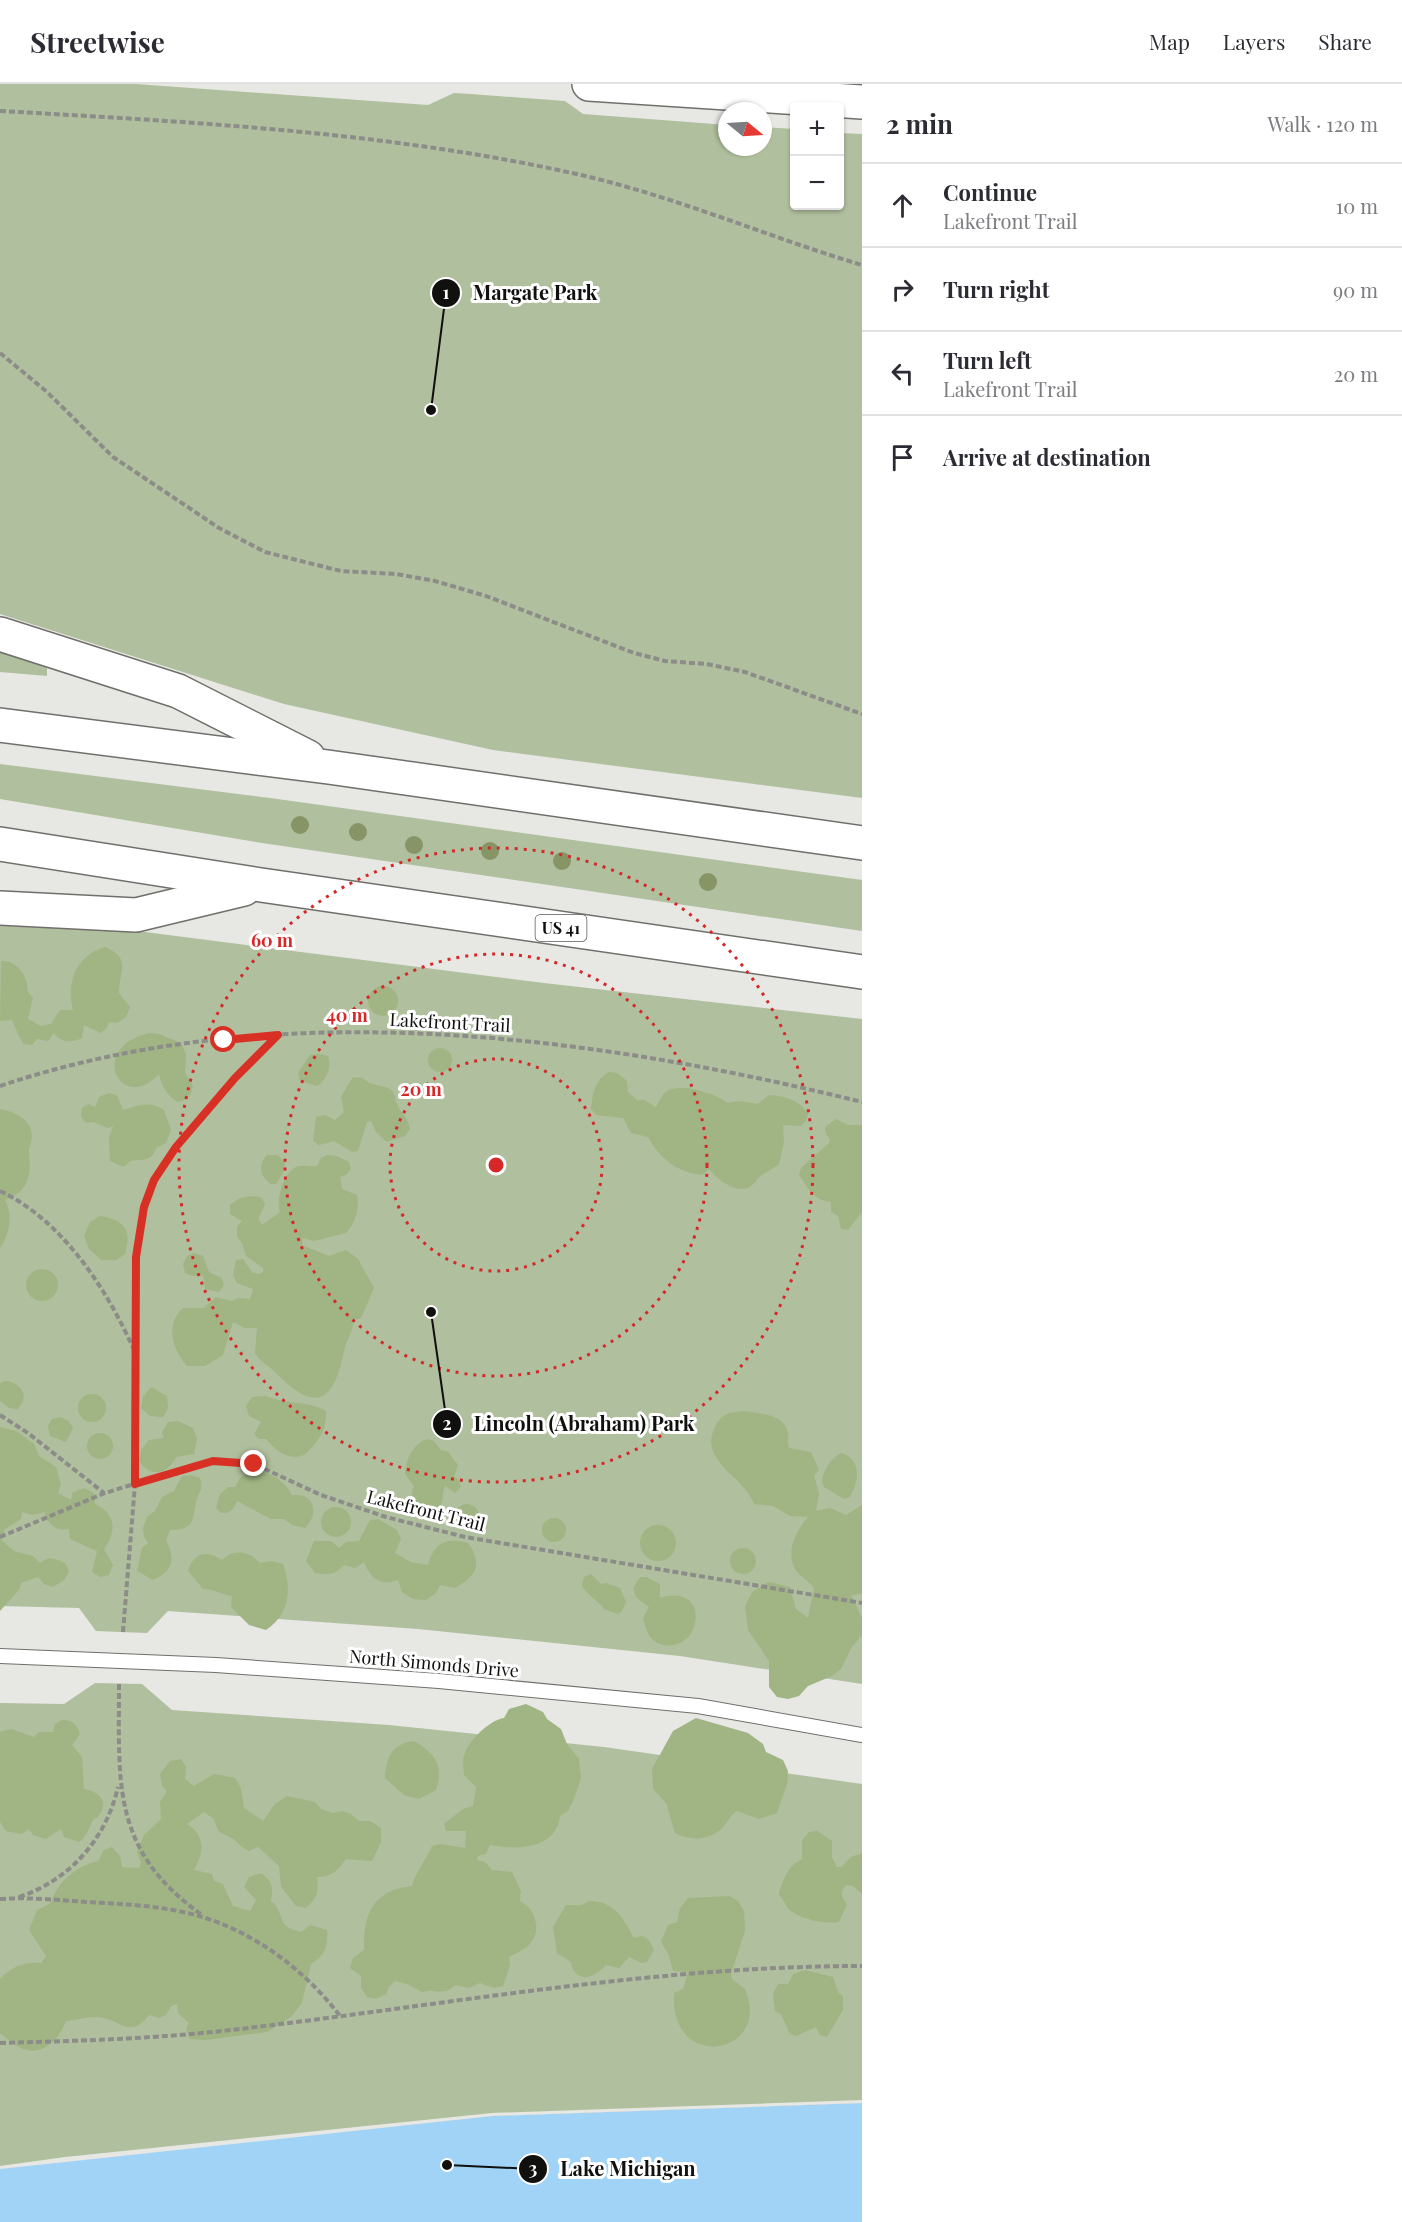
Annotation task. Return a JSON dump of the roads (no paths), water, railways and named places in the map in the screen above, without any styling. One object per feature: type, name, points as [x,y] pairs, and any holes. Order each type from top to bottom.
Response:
[{"type":"main road","points":[[589,84],[715,88],[862,102]]},
{"type":"main road","points":[[0,634],[178,691],[328,767]]},
{"type":"main road","points":[[0,725],[328,767],[862,843]]},
{"type":"main road","name":"US 41","points":[[0,844],[261,885],[862,972]]},
{"type":"main road","points":[[0,908],[136,915],[261,885]]},
{"type":"lane","name":"North Simonds Drive","points":[[0,1656],[196,1664],[439,1681],[698,1706],[862,1735]]},
{"type":"water","points":[[862,2103],[862,2222],[0,2222],[0,2169],[65,2160],[492,2116]]},
{"type":"place","name":"Margate Park","points":[[431,410]]},
{"type":"place","name":"Lincoln (Abraham) Park","points":[[431,1312]]},
{"type":"place","name":"Lake Michigan","points":[[447,2165]]}]
